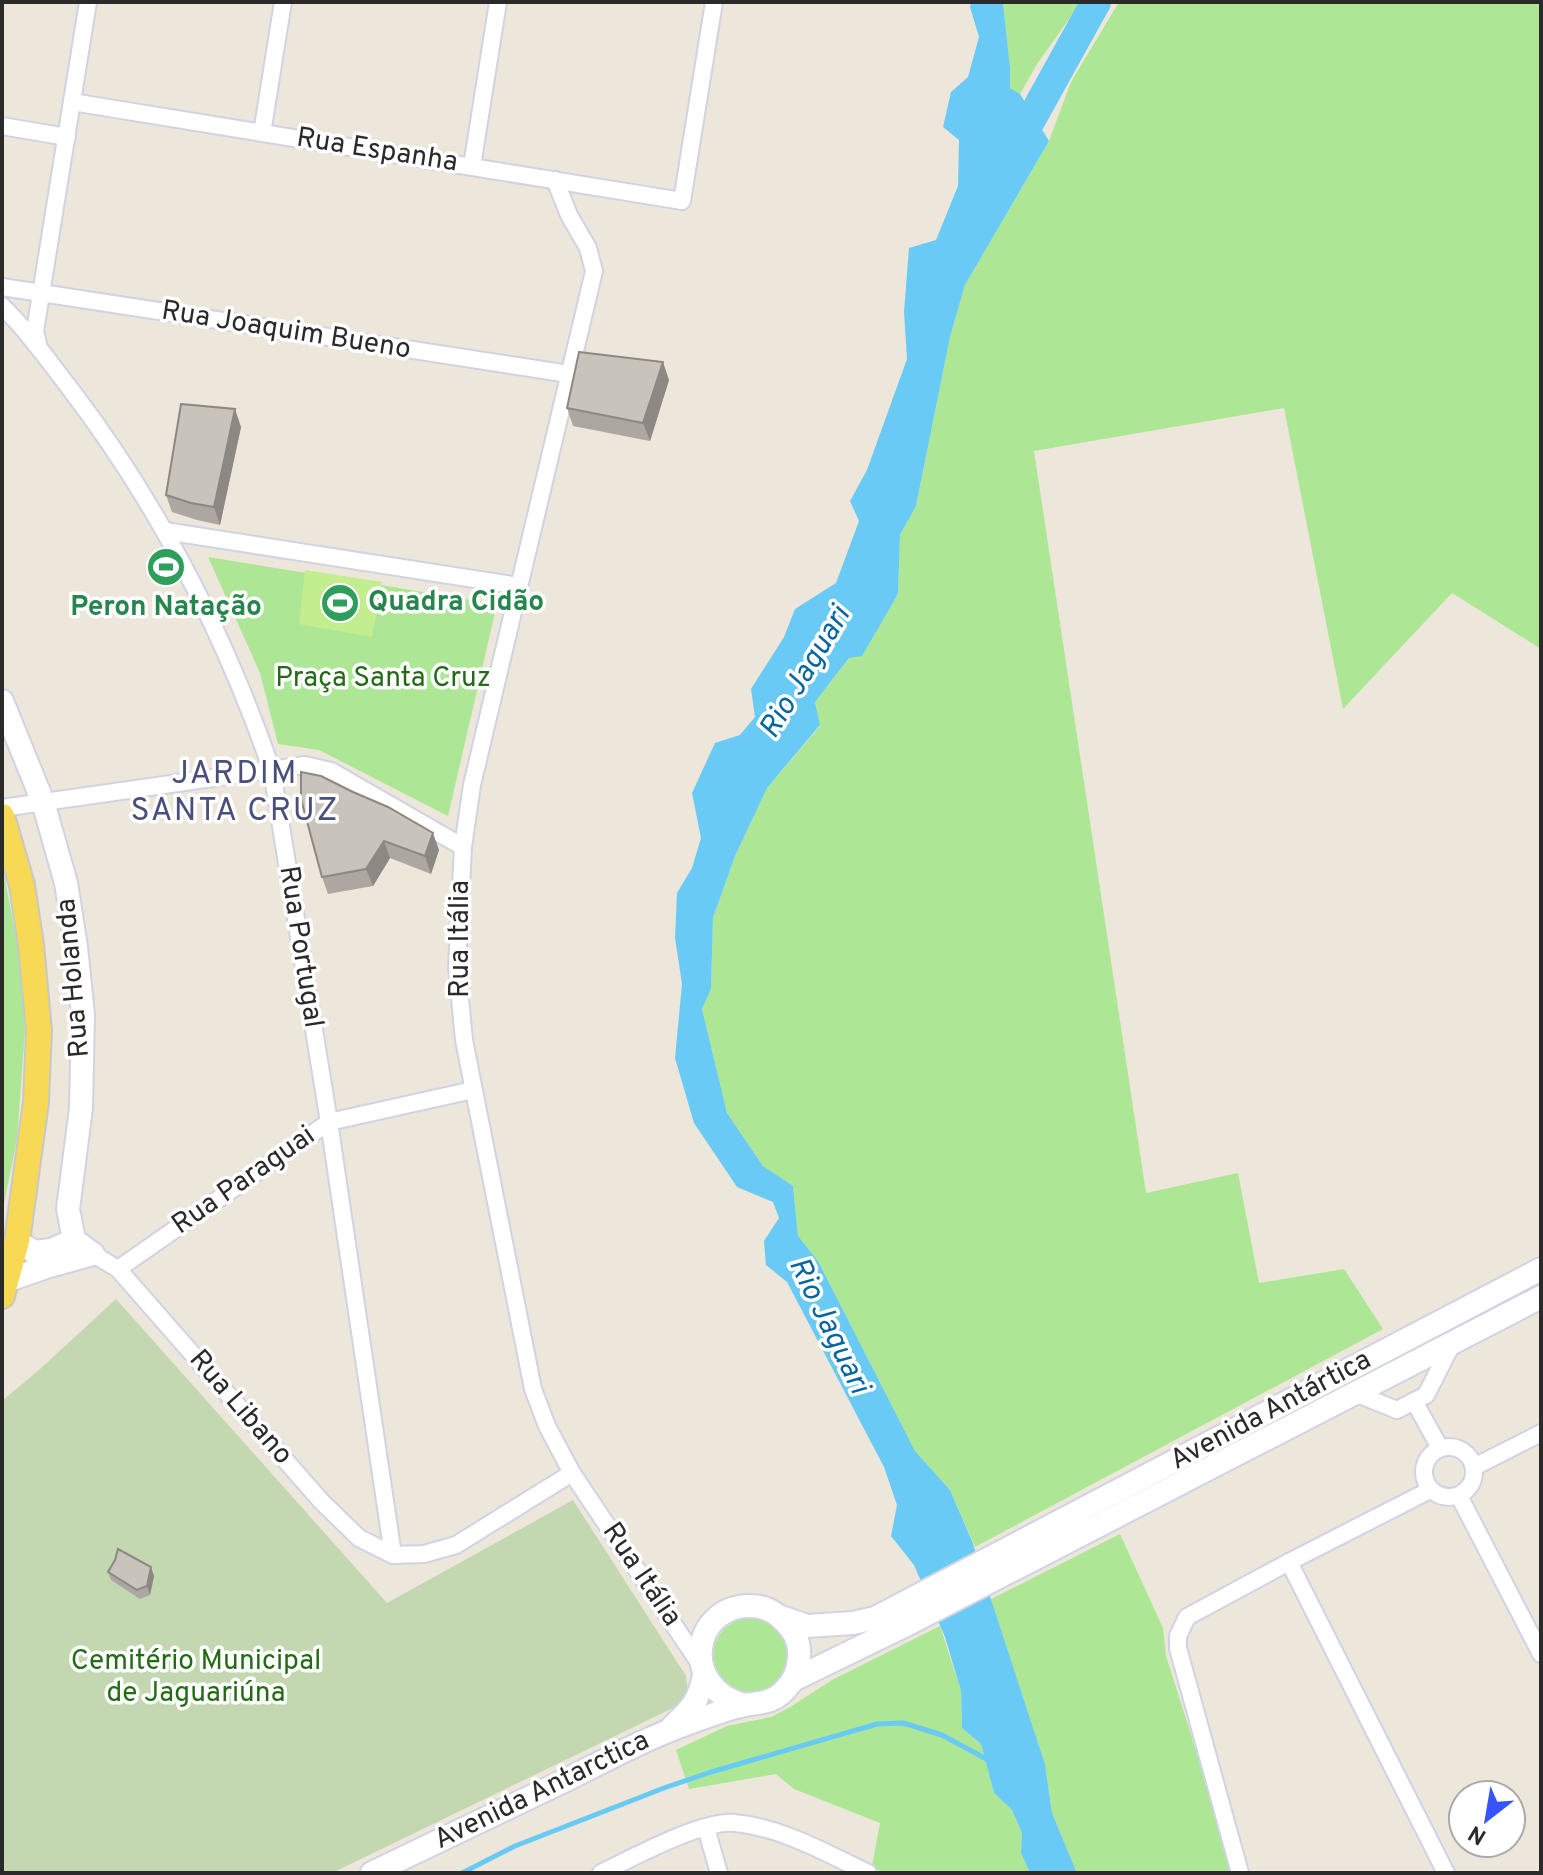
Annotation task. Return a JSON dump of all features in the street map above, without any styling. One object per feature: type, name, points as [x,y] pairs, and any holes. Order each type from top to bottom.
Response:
[{"type":"main road","points":[[2,816],[22,885],[39,1031],[36,1102],[17,1241],[4,1288]]},
{"type":"street","points":[[39,349],[35,331],[88,2]]},
{"type":"street","points":[[262,133],[283,2]]},
{"type":"street","points":[[472,166],[498,2]]},
{"type":"street","name":"Rua Espanha","points":[[72,102],[682,201],[714,2]]},
{"type":"street","points":[[2,126],[67,137]]},
{"type":"street","name":"Rua Itália","points":[[555,180],[569,215],[588,248],[594,271],[472,785],[463,847],[457,967],[464,1040],[533,1389],[547,1426],[572,1473],[703,1671]]},
{"type":"street","name":"Rua Joaquim Bueno","points":[[2,287],[569,374]]},
{"type":"street","name":"Rua Portugal","points":[[2,306],[100,427],[148,501],[222,642],[272,771],[329,1122],[393,1555]]},
{"type":"street","points":[[165,531],[519,586]]},
{"type":"street","name":"Rua Holanda","points":[[2,701],[43,802],[66,883],[76,947],[83,1015],[81,1108],[68,1209],[74,1240]]},
{"type":"street","points":[[2,808],[305,765],[331,771],[463,847]]},
{"type":"street","name":"Rua Paraguai","points":[[118,1269],[329,1122],[473,1090]]},
{"type":"street","points":[[17,1241],[34,1252],[51,1250],[74,1240],[93,1254]]},
{"type":"street","points":[[4,1288],[46,1267],[93,1254]]},
{"type":"street","name":"Rua Libano","points":[[93,1254],[118,1269],[321,1501],[359,1538],[393,1555]]},
{"type":"street","name":"Avenida Antártica","points":[[1007,1562],[1541,1269]]},
{"type":"street","name":"Avenida Antártica","points":[[1007,1562],[1355,1393],[1541,1297]]},
{"type":"street","points":[[1355,1393],[1397,1410],[1426,1395],[1453,1342]]},
{"type":"street","points":[[1414,1401],[1440,1448]]},
{"type":"street","points":[[1474,1467],[1541,1433]]},
{"type":"street","points":[[1454,1447],[1467,1454],[1474,1467],[1471,1484],[1459,1496],[1444,1497],[1430,1490],[1423,1475],[1427,1458],[1440,1448],[1454,1447]]},
{"type":"street","points":[[393,1555],[424,1554],[456,1545],[572,1473]]},
{"type":"street","points":[[1240,1873],[1178,1648],[1178,1636],[1187,1617],[1430,1490]]},
{"type":"street","points":[[1459,1496],[1541,1654]]},
{"type":"street","points":[[793,1680],[908,1613],[1007,1562]]},
{"type":"street","points":[[1289,1562],[1446,1873]]},
{"type":"street","points":[[781,1617],[795,1634],[799,1649],[799,1663],[793,1680],[772,1700],[759,1704],[744,1705],[720,1695],[703,1671],[700,1658],[707,1631],[726,1612],[753,1606],[807,1626],[853,1623],[908,1613]]},
{"type":"street","name":"Avenida Antarctica","points":[[669,1730],[692,1708],[701,1691],[703,1671]]},
{"type":"street","name":"Avenida Antarctica","points":[[372,1873],[669,1730],[744,1705]]},
{"type":"street","points":[[601,1873],[671,1840],[732,1822],[771,1831],[868,1873]]},
{"type":"street","points":[[706,1828],[719,1873]]},
{"type":"green space","points":[[1003,2],[1081,2],[1037,64],[1020,94],[1010,88]]},
{"type":"green space","points":[[1119,2],[1541,2],[1541,649],[1452,593],[1343,709],[1284,408],[1034,451],[1146,1193],[1238,1173],[1259,1283],[1344,1269],[1383,1329],[975,1547],[950,1490],[915,1451],[818,1261],[798,1236],[793,1187],[763,1166],[727,1113],[702,1009],[711,989],[713,918],[735,856],[767,788],[820,726],[815,702],[898,595],[900,535],[916,506],[950,337],[965,285],[1049,141],[1071,82]]},
{"type":"green space","name":"Praça Santa Cruz","points":[[208,557],[497,604],[448,816],[319,750],[278,744],[260,673]]},
{"type":"green space","name":"Quadra Cidão","points":[[305,570],[382,582],[372,637],[299,624]]},
{"type":"green space","points":[[2,863],[20,958],[25,1030],[17,1140],[2,1213]]},
{"type":"green space","name":"Cemitério Municipal de Jaguariúna","points":[[116,1299],[387,1603],[573,1500],[686,1676],[688,1692],[677,1706],[332,1873],[2,1873],[2,1401]]},
{"type":"green space","points":[[1120,1534],[1163,1628],[1166,1656],[1235,1873],[1077,1873],[1052,1813],[1045,1764],[991,1599]]},
{"type":"green space","points":[[744,1618],[758,1618],[772,1624],[783,1635],[789,1656],[786,1671],[778,1683],[758,1694],[744,1694],[730,1688],[719,1677],[713,1663],[713,1649],[719,1635],[730,1624]]},
{"type":"green space","points":[[940,1626],[961,1691],[962,1728],[981,1744],[994,1793],[1012,1810],[1022,1833],[1021,1853],[1030,1873],[883,1873],[872,1866],[880,1823],[794,1789],[776,1774],[689,1789],[676,1750],[727,1726],[771,1717],[832,1680]]},
{"type":"water","points":[[971,2],[1003,2],[1010,88],[1020,94],[1049,141],[965,285],[950,337],[916,506],[900,535],[898,594],[862,656],[849,658],[815,702],[820,725],[767,788],[735,856],[713,918],[711,989],[702,1009],[727,1113],[763,1166],[793,1186],[798,1236],[818,1261],[915,1451],[950,1490],[972,1541],[1045,1764],[1052,1813],[1077,1873],[1030,1873],[1021,1853],[1022,1833],[1012,1810],[994,1793],[981,1744],[962,1728],[961,1691],[945,1637],[914,1565],[891,1536],[897,1505],[884,1467],[787,1282],[766,1265],[764,1241],[779,1218],[773,1202],[737,1187],[694,1123],[675,1058],[682,984],[675,938],[677,893],[692,868],[701,838],[692,793],[715,743],[740,735],[755,717],[751,689],[784,637],[795,609],[836,583],[859,521],[850,501],[867,470],[907,359],[904,312],[909,248],[936,240],[958,186],[959,140],[943,127],[951,92],[968,77],[979,37]]},
{"type":"building","points":[[579,352],[663,362],[643,423],[567,408]]},
{"type":"building","points":[[181,404],[235,409],[214,507],[166,495]]},
{"type":"building","points":[[301,772],[321,776],[388,807],[433,833],[425,856],[384,841],[366,869],[322,877],[301,799]]},
{"type":"building","points":[[118,1549],[151,1567],[147,1586],[137,1590],[108,1572]]},
{"type":"waterway","name":"Rio Jaguari","points":[[1014,150],[1096,2]]},
{"type":"waterway","points":[[462,1873],[515,1846],[664,1788],[877,1724],[903,1723],[942,1735],[990,1761]]},
{"type":"place","name":"Peron Natação","points":[[166,567]]},
{"type":"place","name":"Quadra Cidão","points":[[340,603]]},
{"type":"district","name":"JARDIM SANTA CRUZ","points":[[235,794]]}]
